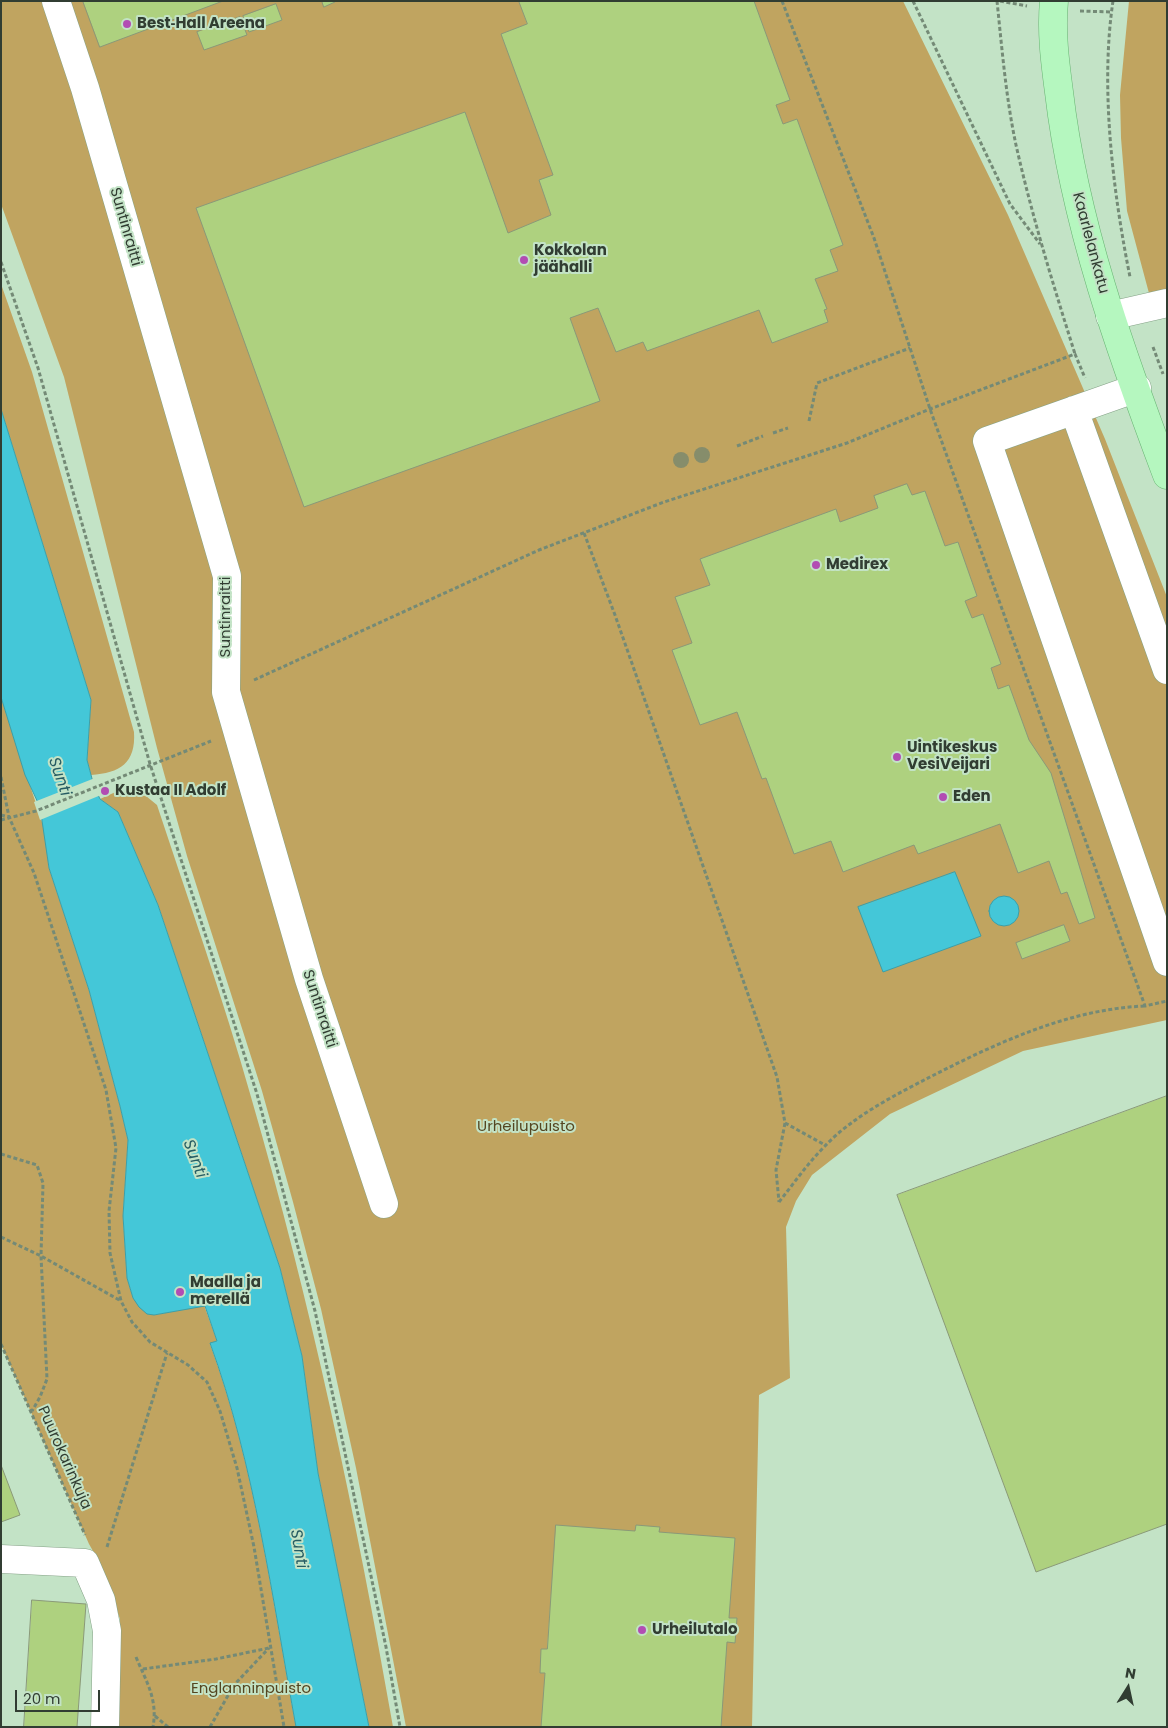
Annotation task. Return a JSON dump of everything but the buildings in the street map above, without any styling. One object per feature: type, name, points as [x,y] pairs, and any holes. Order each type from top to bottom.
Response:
[{"type":"main road","name":"Kaarlelankatu","points":[[1054,1],[1053,43],[1062,123],[1082,219],[1110,316],[1167,476]]},
{"type":"street","name":"Suntinraitti","points":[[56,1],[88,98],[228,576],[226,692],[309,979],[384,1204]]},
{"type":"street","points":[[1110,316],[1167,303]]},
{"type":"street","points":[[1137,388],[987,441],[1167,962]]},
{"type":"street","points":[[1074,410],[1167,670]]},
{"type":"street","points":[[1,1558],[93,1564],[107,1631],[105,1727]]},
{"type":"path","points":[[782,1],[874,238],[930,409],[1145,1006]]},
{"type":"path","points":[[914,1],[1010,204],[1041,245]]},
{"type":"path","points":[[997,1],[1016,143],[1041,245],[1075,354]]},
{"type":"path","points":[[1114,1],[1109,117],[1122,238],[1134,294],[1163,375]]},
{"type":"path","points":[[1,262],[38,368],[150,764],[257,1094],[312,1302],[384,1637],[400,1727]]},
{"type":"path","points":[[809,421],[817,383],[910,348]]},
{"type":"path","points":[[245,684],[540,550],[584,532],[664,502],[847,444],[930,409]]},
{"type":"path","points":[[773,433],[788,428]]},
{"type":"path","points":[[737,446],[764,436]]},
{"type":"path","points":[[584,532],[615,615],[777,1077],[785,1123],[776,1170],[778,1202],[825,1145],[884,1100],[972,1056],[1050,1024],[1118,1007],[1145,1006],[1167,1001]]},
{"type":"path","points":[[1,820],[36,811],[218,738]]},
{"type":"path","points":[[1,777],[9,818],[34,874],[106,1090],[116,1148],[109,1212],[110,1253],[122,1301],[132,1322],[150,1342],[188,1365],[207,1382],[220,1411],[237,1468],[254,1547],[269,1648],[284,1727]]},
{"type":"path","points":[[1,815],[9,818]]},
{"type":"path","points":[[785,1123],[825,1145]]},
{"type":"path","points":[[1,1154],[37,1165],[43,1183],[41,1256],[47,1379],[32,1411]]},
{"type":"path","points":[[1,1237],[41,1256],[122,1301]]},
{"type":"path","name":"Puurokarinkuja","points":[[1,1344],[89,1544],[93,1564]]},
{"type":"path","points":[[93,1564],[167,1353]]},
{"type":"path","points":[[143,1669],[216,1659],[269,1648]]},
{"type":"path","points":[[210,1727],[234,1685],[269,1648]]},
{"type":"path","points":[[155,1716],[168,1727]]},
{"type":"green space","name":"Urheilupuisto","points":[[1,1],[903,1],[1008,215],[1105,439],[1167,597],[1167,1020],[1023,1051],[890,1114],[812,1175],[796,1201],[786,1227],[790,1378],[759,1395],[752,1727],[406,1727],[356,1468],[321,1309],[293,1202],[262,1091],[187,856],[157,748],[64,377],[1,204]]},
{"type":"green space","points":[[1129,1],[1167,1],[1167,296],[1150,297],[1127,211],[1121,138],[1120,95]]},
{"type":"green space","points":[[1,284],[32,372],[134,732],[134,743],[129,759],[118,769],[101,774],[91,775],[87,760],[91,700],[1,409]]},
{"type":"green space","name":"Englanninpuisto","points":[[1,697],[44,828],[49,868],[89,990],[128,1140],[123,1216],[127,1278],[133,1298],[155,1315],[204,1305],[217,1341],[210,1344],[239,1436],[261,1533],[296,1727],[117,1727],[120,1619],[101,1565],[89,1544],[1,1344]]},
{"type":"green space","points":[[120,790],[146,796],[157,805],[240,1060],[273,1175],[313,1331],[364,1568],[393,1727],[369,1727],[318,1473],[302,1356],[280,1268],[158,905],[118,812],[100,799]]},
{"type":"water","name":"Sunti","points":[[1,409],[91,700],[87,760],[94,786],[100,799],[118,812],[158,905],[280,1268],[302,1356],[318,1473],[369,1727],[296,1727],[261,1533],[239,1436],[210,1343],[217,1341],[205,1306],[154,1315],[147,1314],[133,1298],[127,1278],[123,1216],[128,1140],[89,990],[49,868],[40,807],[25,775],[1,697]]},
{"type":"water","points":[[955,872],[981,936],[883,972],[858,907]]},
{"type":"water","points":[[1004,896],[1015,900],[1019,911],[1015,922],[1004,926],[993,922],[989,911],[993,900]]},
{"type":"pier","points":[[95,778],[101,795],[40,820],[34,802]]},
{"type":"place","name":"Best‑Hall Areena","points":[[127,24]]},
{"type":"place","name":"Kokkolan jäähalli","points":[[524,260]]},
{"type":"place","name":"Medirex","points":[[816,565]]},
{"type":"place","name":"Uintikeskus VesiVeijari","points":[[897,757]]},
{"type":"place","name":"Kustaa II Adolf","points":[[105,791]]},
{"type":"place","name":"Eden","points":[[943,797]]},
{"type":"place","name":"Maalla ja merellä","points":[[180,1292]]},
{"type":"place","name":"Urheilutalo","points":[[642,1630]]}]
